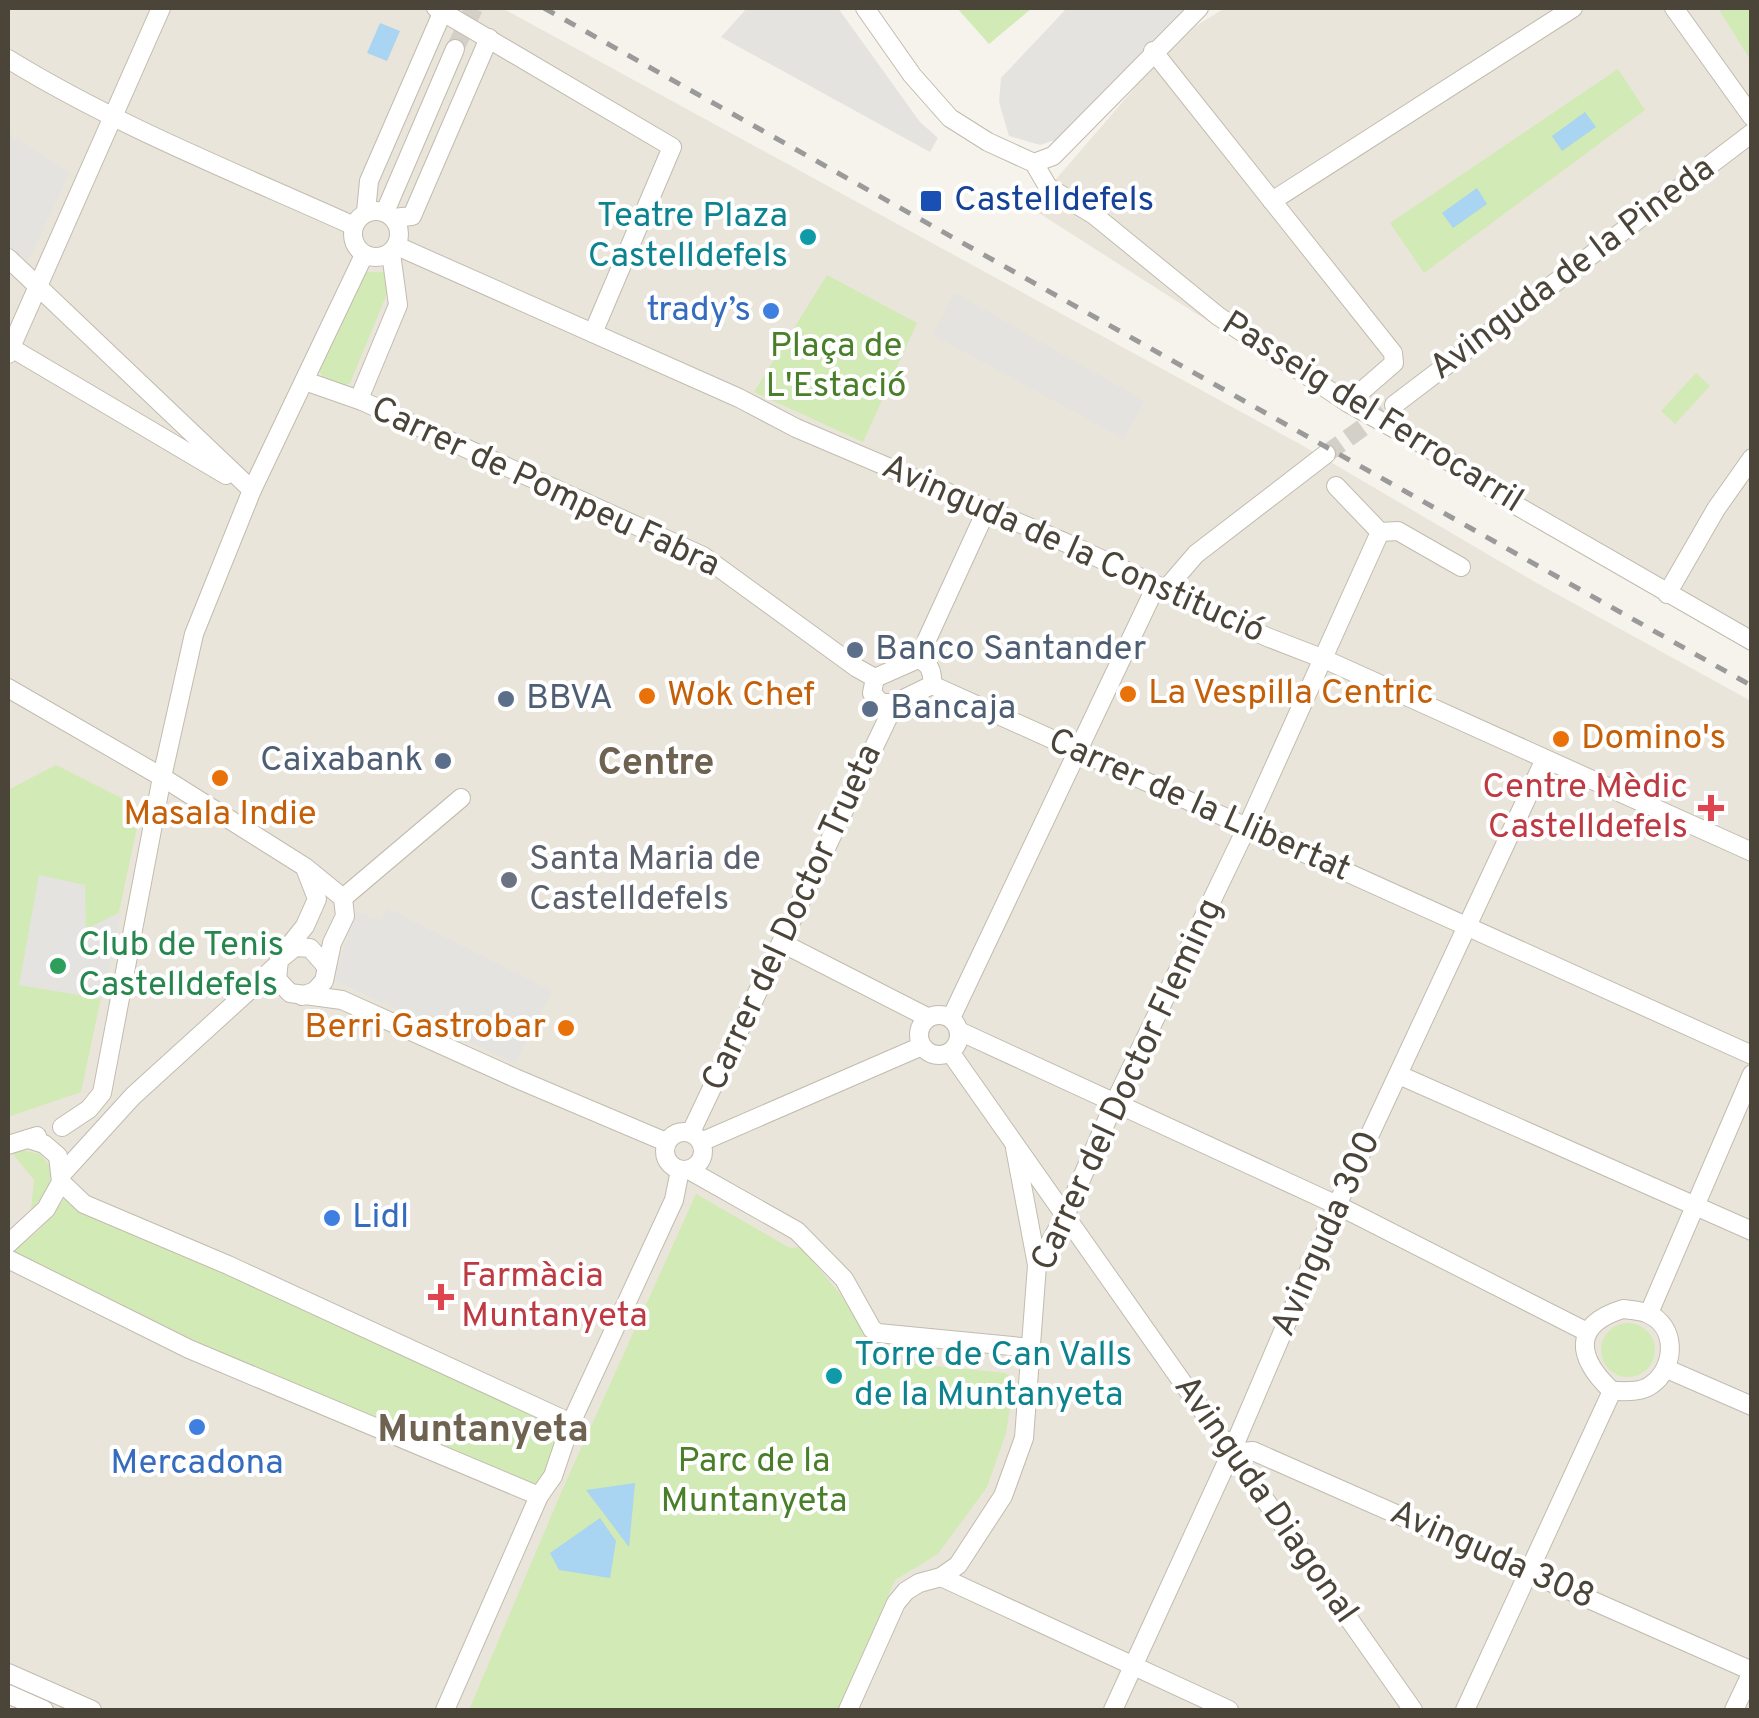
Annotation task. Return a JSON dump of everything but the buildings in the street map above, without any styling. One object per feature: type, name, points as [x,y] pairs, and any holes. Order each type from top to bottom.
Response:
[{"type":"street","points":[[160,8],[8,349],[252,490]]},
{"type":"street","name":"Passeig del Ferrocarril","points":[[865,8],[912,75],[950,118],[1025,160],[1048,187],[1094,215],[1218,316],[1348,403],[1752,641]]},
{"type":"street","points":[[1025,160],[1053,156],[1153,50],[1199,8]]},
{"type":"street","points":[[1272,201],[1572,8]]},
{"type":"street","points":[[1674,8],[1752,116]]},
{"type":"street","points":[[375,217],[368,181],[440,9],[672,148],[593,333]]},
{"type":"street","points":[[375,217],[412,216],[490,38]]},
{"type":"street","points":[[394,249],[372,258],[354,243],[375,217],[455,48]]},
{"type":"street","points":[[1153,50],[1393,352],[1394,363],[1348,403]]},
{"type":"street","points":[[8,59],[113,118],[398,227],[394,249],[398,305],[359,400]]},
{"type":"street","name":"Avinguda de la Pineda","points":[[1394,404],[1752,133]]},
{"type":"street","name":"Avinguda de la Constitució","points":[[394,249],[593,333],[1752,852]]},
{"type":"street","points":[[62,1127],[90,1109],[102,1093],[162,777],[194,634],[252,490],[364,255]]},
{"type":"street","points":[[8,258],[252,490]]},
{"type":"street","name":"Carrer de Pompeu Fabra","points":[[306,381],[359,400],[703,556],[875,678],[872,693],[881,703],[895,703]]},
{"type":"street","points":[[927,1017],[919,1035],[922,1046],[937,1055],[950,1052],[958,1044],[956,1025],[1077,751],[1161,588],[1196,554],[1326,454]]},
{"type":"street","points":[[1667,594],[1716,509],[1752,458]]},
{"type":"street","points":[[1336,486],[1380,532],[1398,531],[1461,567]]},
{"type":"street","points":[[918,659],[986,511]]},
{"type":"street","name":"Carrer del Doctor Fleming","points":[[848,1710],[896,1603],[906,1590],[941,1578],[958,1565],[1003,1496],[1024,1438],[1037,1265],[1066,1214],[1380,532]]},
{"type":"street","points":[[875,678],[918,659],[925,661],[932,673],[932,685],[895,703]]},
{"type":"street","name":"Carrer de la Llibertat","points":[[932,685],[1752,1055]]},
{"type":"street","points":[[8,688],[162,777],[305,867],[343,898],[345,916],[315,992],[242,994]]},
{"type":"street","name":"Carrer del Doctor Trueta","points":[[696,1137],[895,703]]},
{"type":"street","name":"Avinguda 300","points":[[1113,1710],[1230,1453],[1336,1205],[1544,760]]},
{"type":"street","points":[[343,898],[460,798]]},
{"type":"street","points":[[8,1244],[46,1209],[61,1178],[134,1096],[279,960],[306,926],[317,899],[305,867]]},
{"type":"street","points":[[784,944],[927,1017],[944,1014],[956,1025],[1114,1104],[1336,1205],[1587,1332]]},
{"type":"street","points":[[279,960],[303,946],[317,952],[324,973],[342,1000]]},
{"type":"street","points":[[279,960],[277,978],[293,993],[342,1000],[666,1142]]},
{"type":"street","points":[[922,1046],[696,1137],[675,1133],[666,1142],[667,1161],[797,1231],[844,1278],[872,1329],[878,1333],[1032,1348]]},
{"type":"street","name":"Avinguda Diagonal","points":[[950,1052],[1413,1710]]},
{"type":"street","points":[[1649,1314],[1752,1074]]},
{"type":"street","points":[[1399,1075],[1752,1231]]},
{"type":"street","points":[[8,1144],[98,1116],[134,1096]]},
{"type":"street","points":[[445,1710],[539,1496],[553,1476],[570,1424],[674,1200],[684,1170],[701,1160],[696,1137]]},
{"type":"street","points":[[28,1139],[44,1144],[58,1156],[61,1178],[84,1204],[228,1265],[570,1424]]},
{"type":"street","name":"Avinguda Diagonal","points":[[1014,1142],[1037,1265]]},
{"type":"street","points":[[8,1258],[189,1349],[539,1496]]},
{"type":"street","points":[[1622,1308],[1649,1314],[1668,1334],[1667,1369],[1650,1386],[1612,1391],[1594,1373],[1585,1353],[1587,1332],[1600,1316],[1622,1308]]},
{"type":"street","points":[[1667,1369],[1752,1406]]},
{"type":"street","points":[[1466,1710],[1612,1391]]},
{"type":"street","name":"Avinguda 308","points":[[1230,1453],[1253,1451],[1752,1671]]},
{"type":"street","points":[[941,1578],[1230,1710]]},
{"type":"street","points":[[1734,1710],[1752,1671]]},
{"type":"street","points":[[8,1673],[92,1710]]},
{"type":"street","points":[[8,1694],[44,1710]]},
{"type":"shaded area","points":[[8,8],[502,8],[1298,443],[1535,582],[1751,701],[1751,1710],[8,1710]]},
{"type":"shaded area","points":[[747,8],[838,8],[920,122],[938,138],[930,152],[721,37]]},
{"type":"shaded area","points":[[1067,8],[1185,8],[1055,140],[1040,145],[1009,136],[999,102],[1001,78]]},
{"type":"shaded area","points":[[1225,8],[1751,8],[1751,652],[1336,403],[1031,208],[1152,68],[1196,26]]},
{"type":"shaded area","points":[[8,134],[70,172],[28,261],[8,244]]},
{"type":"shaded area","points":[[954,292],[1145,401],[1124,439],[933,335]]},
{"type":"shaded area","points":[[39,875],[85,885],[86,929],[121,912],[103,999],[19,985]]},
{"type":"shaded area","points":[[387,908],[552,991],[515,1063],[333,980],[357,911],[381,921]]},
{"type":"green space","points":[[957,8],[1032,8],[989,44]]},
{"type":"green space","points":[[1718,8],[1751,8],[1751,61]]},
{"type":"green space","points":[[1618,69],[1645,110],[1424,273],[1390,223]]},
{"type":"green space","points":[[364,272],[385,272],[389,289],[350,383],[344,386],[322,377],[319,369]]},
{"type":"green space","name":"Plaça de L'Estació","points":[[827,275],[917,323],[863,442],[754,392]]},
{"type":"green space","points":[[1696,373],[1710,386],[1675,424],[1661,411]]},
{"type":"green space","name":"Club de Tenis Castelldefels","points":[[56,765],[141,808],[81,1092],[8,1117],[8,790]]},
{"type":"green space","points":[[21,1150],[40,1154],[52,1169],[48,1189],[31,1211],[34,1180],[13,1154]]},
{"type":"green space","name":"Parc de la Muntanyeta","points":[[696,1194],[790,1248],[801,1247],[840,1294],[877,1353],[895,1362],[1006,1373],[1014,1381],[1006,1433],[987,1487],[938,1554],[895,1580],[838,1710],[469,1710],[560,1495]]},
{"type":"green space","points":[[64,1199],[82,1211],[355,1330],[547,1422],[555,1429],[555,1443],[542,1483],[535,1485],[270,1374],[11,1251],[40,1228]]},
{"type":"green space","points":[[1628,1323],[1647,1331],[1655,1350],[1647,1369],[1628,1377],[1609,1369],[1601,1350],[1609,1331]]},
{"type":"water","points":[[380,23],[400,31],[387,61],[367,53]]},
{"type":"water","points":[[1585,112],[1596,127],[1562,151],[1552,136]]},
{"type":"water","points":[[1477,188],[1487,204],[1453,228],[1442,213]]},
{"type":"water","points":[[635,1483],[629,1547],[586,1490]]},
{"type":"water","points":[[600,1518],[616,1541],[610,1578],[559,1570],[550,1553]]},
{"type":"tunnel","points":[[455,49],[474,8]]},
{"type":"tunnel","points":[[1326,454],[1394,405]]},
{"type":"railway","points":[[544,8],[1752,686]]},
{"type":"place","name":"Castelldefels","points":[[931,201]]},
{"type":"place","name":"Teatre Plaza Castelldefels","points":[[808,237]]},
{"type":"place","name":"trady’s","points":[[771,311]]},
{"type":"place","name":"Banco Santander","points":[[855,650]]},
{"type":"place","name":"La Vespilla Centric","points":[[1128,694]]},
{"type":"place","name":"Wok Chef","points":[[647,696]]},
{"type":"place","name":"BBVA","points":[[506,699]]},
{"type":"place","name":"Bancaja","points":[[870,709]]},
{"type":"place","name":"Domino's","points":[[1561,739]]},
{"type":"place","name":"Caixabank","points":[[443,761]]},
{"type":"place","name":"Masala Indie","points":[[220,778]]},
{"type":"place","name":"Centre Mèdic Castelldefels","points":[[1711,808]]},
{"type":"place","name":"Santa Maria de Castelldefels","points":[[509,880]]},
{"type":"place","name":"Club de Tenis Castelldefels","points":[[58,966]]},
{"type":"place","name":"Berri Gastrobar","points":[[566,1028]]},
{"type":"place","name":"Lidl","points":[[332,1218]]},
{"type":"place","name":"Farmàcia Muntanyeta","points":[[441,1297]]},
{"type":"place","name":"Torre de Can Valls de la Muntanyeta","points":[[834,1376]]},
{"type":"place","name":"Mercadona","points":[[197,1427]]},
{"type":"district","name":"Centre","points":[[656,764]]},
{"type":"district","name":"Muntanyeta","points":[[483,1431]]}]
